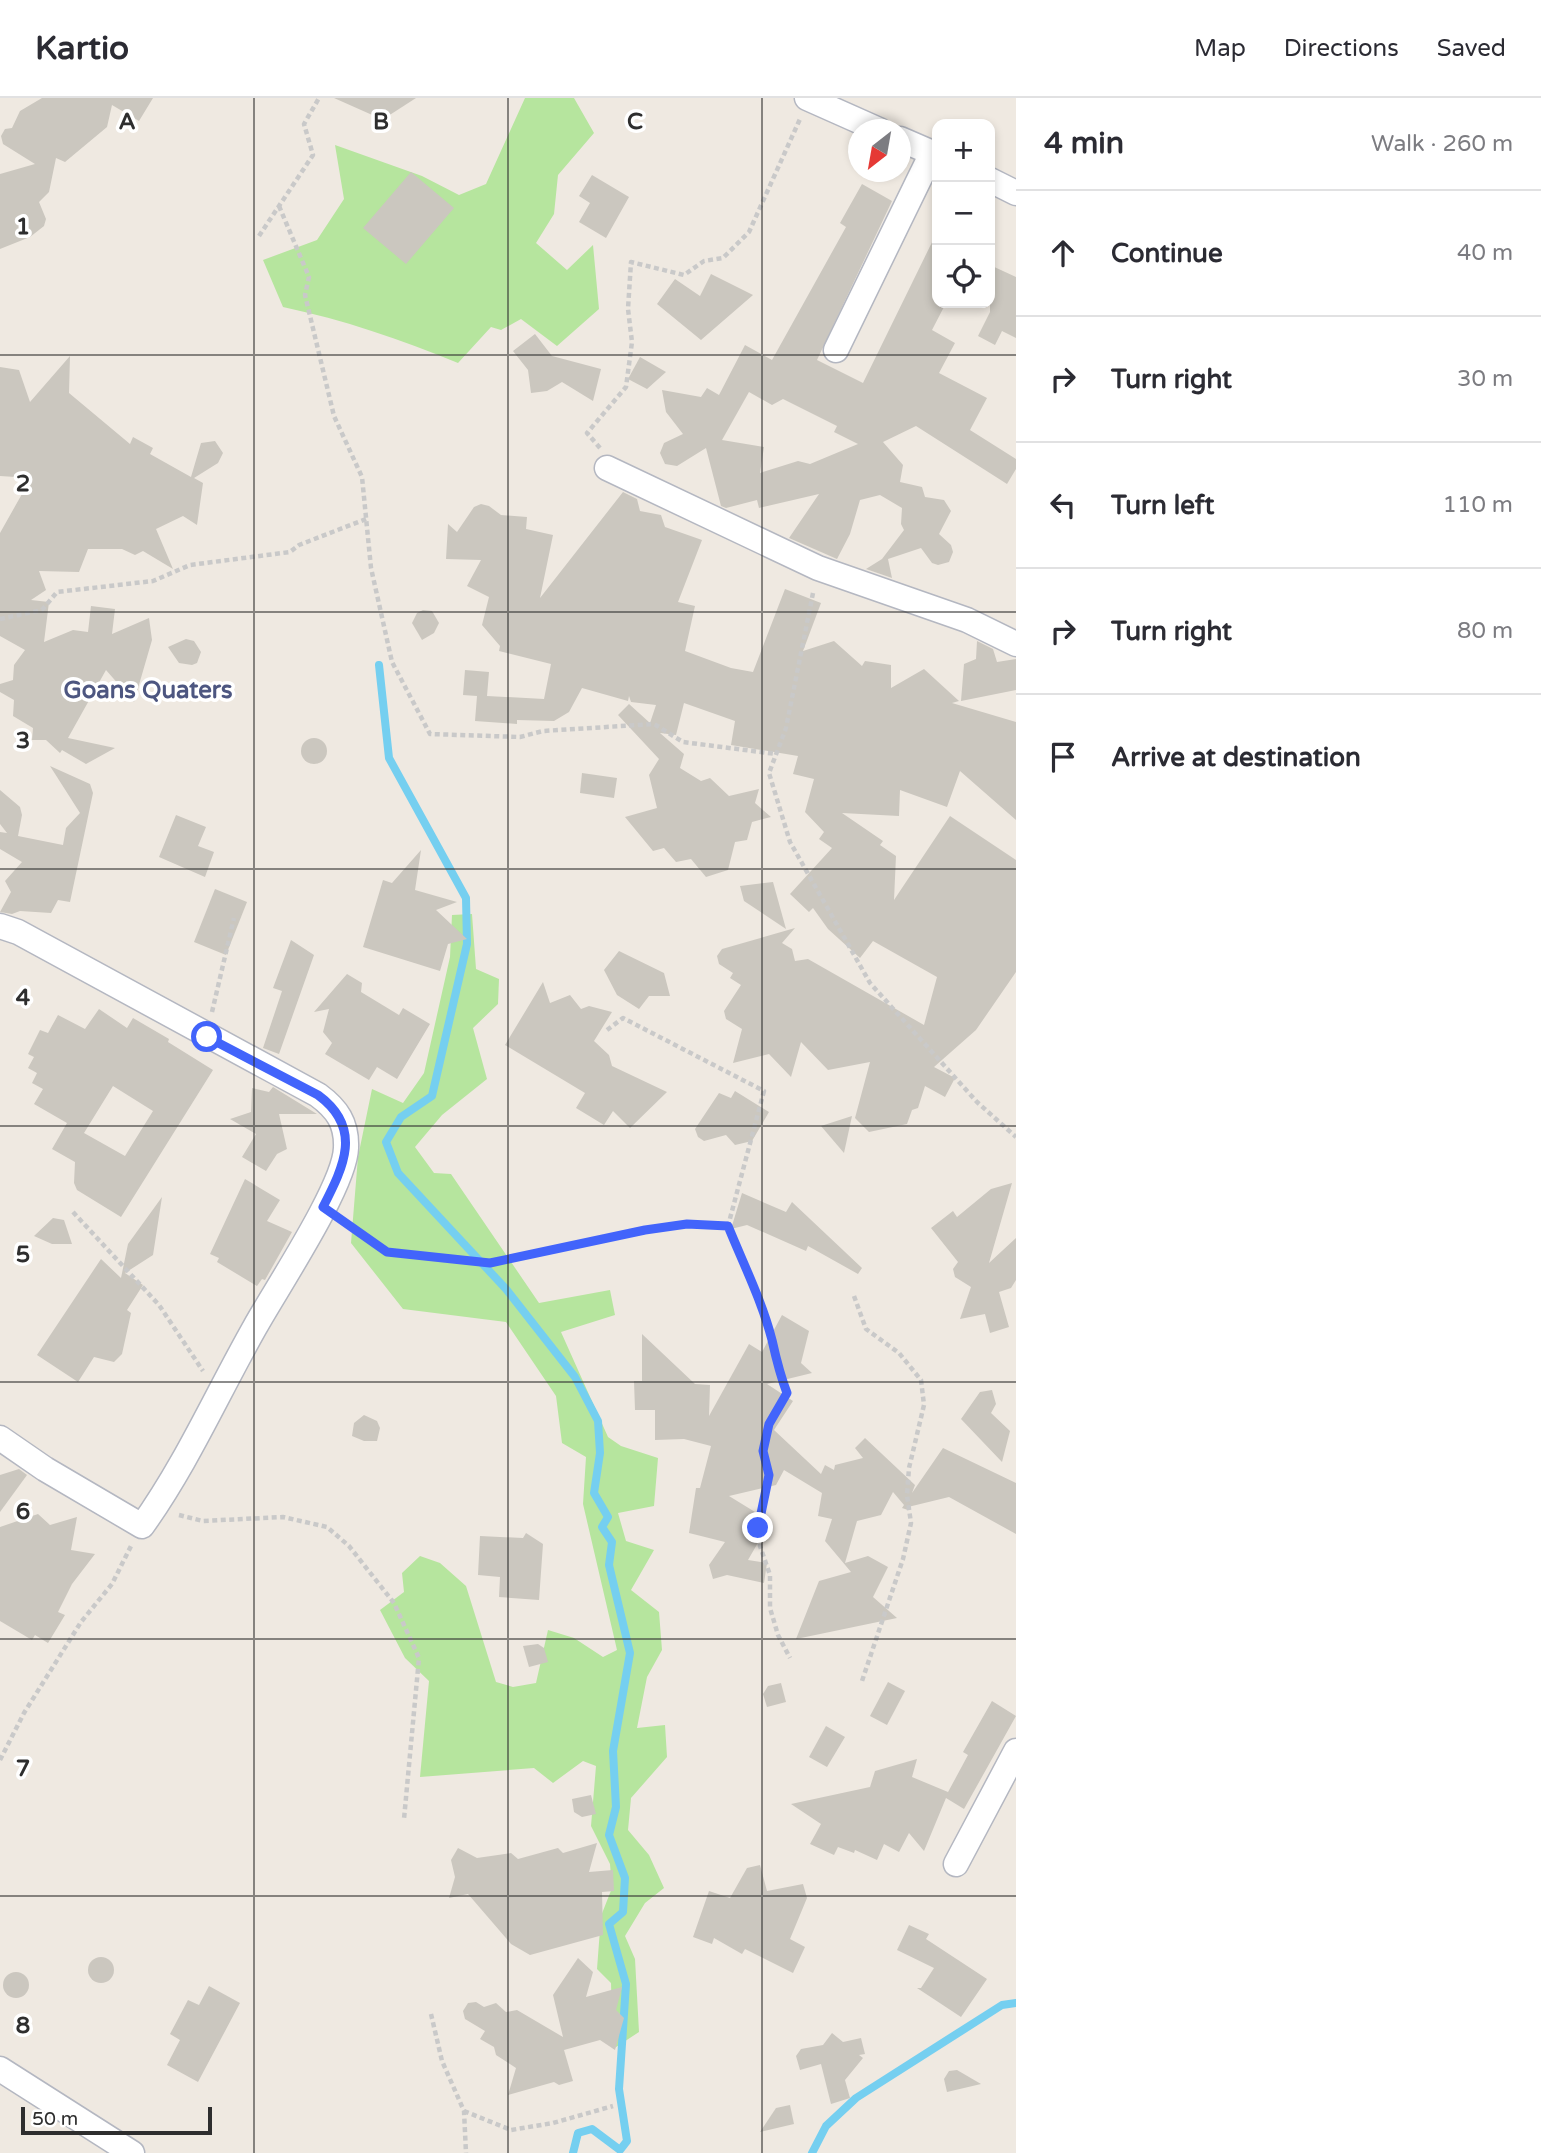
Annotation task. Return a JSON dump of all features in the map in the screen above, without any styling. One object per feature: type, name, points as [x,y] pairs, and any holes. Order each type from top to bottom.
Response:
[{"type":"street","points":[[808,98],[855,119]]},
{"type":"street","points":[[911,143],[932,153]]},
{"type":"street","points":[[836,350],[932,160]]},
{"type":"street","points":[[994,182],[1016,193]]},
{"type":"street","points":[[607,468],[818,568],[967,620],[1016,644]]},
{"type":"street","points":[[0,926],[18,932],[318,1095],[334,1107],[344,1124],[346,1149],[341,1172],[323,1207],[194,1445],[148,1517],[45,1469],[0,1438]]},
{"type":"street","points":[[956,1864],[1016,1751]]},
{"type":"street","points":[[0,2069],[132,2153]]},
{"type":"path","points":[[259,236],[313,155],[304,124],[319,98]]},
{"type":"path","points":[[635,483],[587,433],[626,387],[632,342],[628,309],[631,262],[684,275],[704,261],[723,258],[749,232],[808,98]]},
{"type":"path","points":[[279,206],[309,277],[305,295],[334,416],[362,477],[371,568],[392,663],[430,734],[520,737],[543,732],[654,724],[683,742],[776,754]]},
{"type":"path","points":[[0,619],[42,610],[57,592],[153,581],[190,565],[290,552],[299,545],[366,519]]},
{"type":"path","points":[[818,568],[786,728],[769,773],[790,842],[870,983],[977,1102],[1016,1137]]},
{"type":"path","points":[[207,1037],[234,918]]},
{"type":"path","points":[[607,1030],[623,1018],[764,1091],[728,1226],[760,1304],[772,1341],[775,1363],[787,1393],[769,1424],[763,1451],[769,1475],[758,1528],[760,1546],[770,1575],[770,1608],[778,1636],[790,1658]]},
{"type":"path","points":[[323,1207],[387,1252],[490,1263],[645,1230],[687,1224],[728,1226]]},
{"type":"path","points":[[73,1212],[159,1305],[219,1395]]},
{"type":"path","points":[[854,1296],[866,1329],[898,1353],[921,1380],[923,1405],[909,1468],[907,1495],[911,1523],[903,1559],[861,1684]]},
{"type":"path","points":[[0,1760],[24,1713],[81,1622],[112,1584],[148,1517],[203,1521],[283,1517],[327,1527],[349,1546],[394,1603],[419,1658],[404,1819]]},
{"type":"path","points":[[431,2014],[442,2061],[464,2110],[466,2153]]},
{"type":"path","points":[[464,2110],[511,2130],[553,2123],[613,2106]]},
{"type":"green space","points":[[525,98],[574,98],[594,133],[558,175],[554,214],[536,243],[567,270],[593,245],[599,309],[557,346],[521,319],[501,330],[491,327],[458,363],[372,331],[283,307],[263,260],[317,240],[344,199],[335,145],[422,176],[459,195],[486,184]]},
{"type":"green space","points":[[472,914],[476,969],[499,979],[498,1004],[473,1028],[487,1079],[442,1115],[415,1147],[434,1173],[451,1174],[539,1303],[610,1290],[615,1315],[561,1332],[608,1437],[621,1446],[658,1458],[654,1506],[618,1513],[626,1541],[654,1550],[631,1590],[659,1612],[662,1650],[647,1677],[637,1728],[665,1725],[667,1757],[631,1798],[628,1830],[649,1855],[664,1888],[645,1903],[625,1936],[635,1959],[639,2032],[613,2049],[611,1983],[597,1969],[601,1916],[612,1888],[610,1864],[591,1826],[596,1766],[583,1761],[553,1783],[534,1768],[420,1777],[429,1681],[405,1658],[380,1610],[404,1592],[402,1573],[420,1556],[440,1563],[466,1586],[496,1682],[513,1687],[536,1683],[548,1630],[574,1638],[603,1657],[617,1650],[583,1504],[586,1457],[562,1443],[556,1396],[506,1322],[403,1309],[351,1243],[358,1157],[372,1089],[403,1103],[424,1073],[450,957],[452,915]]},
{"type":"building","points":[[42,98],[153,98],[139,121],[112,105],[107,127],[65,162],[56,158],[49,192],[39,202],[46,219],[44,226],[30,237],[0,249],[0,174],[35,164],[3,144],[1,136],[5,129],[12,128],[20,111]]},
{"type":"building","points":[[334,98],[416,98],[385,118],[379,118]]},
{"type":"building","points":[[411,172],[454,208],[406,264],[363,228]]},
{"type":"building","points":[[592,175],[629,197],[606,238],[579,222],[590,203],[579,196]]},
{"type":"building","points":[[862,184],[892,201],[817,360],[863,383],[932,242],[932,308],[943,308],[932,330],[955,343],[939,373],[987,398],[970,430],[1016,459],[1016,469],[1007,484],[916,426],[883,442],[903,465],[900,482],[922,487],[925,497],[944,500],[951,511],[939,534],[951,545],[953,552],[949,562],[938,565],[932,563],[921,548],[888,559],[892,578],[866,569],[882,559],[904,530],[901,524],[902,508],[880,495],[860,500],[850,534],[837,559],[789,538],[819,494],[759,508],[757,500],[726,508],[721,506],[706,448],[677,466],[665,464],[660,453],[664,443],[683,434],[666,412],[662,390],[701,397],[707,388],[719,395],[745,345],[772,360],[846,227],[840,223]],"holes":[[[749,392],[772,405],[783,399],[837,426],[834,432],[858,444],[810,464],[798,461],[760,473],[764,447],[722,440]]]},
{"type":"building","points":[[995,267],[1016,277],[1016,338],[1002,331],[995,345],[978,336],[990,308],[995,308]]},
{"type":"building","points":[[711,274],[753,295],[701,340],[657,304],[675,279],[700,296]]},
{"type":"building","points":[[535,334],[552,356],[601,369],[593,401],[562,382],[547,391],[531,393],[528,370],[513,351]]},
{"type":"building","points":[[70,356],[69,393],[130,444],[133,437],[153,448],[150,454],[191,477],[201,443],[215,441],[223,453],[218,463],[194,478],[203,483],[197,525],[183,516],[156,529],[173,569],[143,551],[135,555],[122,549],[88,549],[79,572],[39,571],[46,590],[31,600],[49,602],[44,642],[73,630],[88,632],[91,606],[115,609],[112,634],[149,618],[152,640],[134,702],[106,670],[68,738],[115,748],[86,764],[62,750],[60,753],[46,740],[32,740],[33,728],[13,716],[14,700],[0,692],[0,684],[13,680],[14,665],[25,650],[0,636],[0,533],[31,478],[0,476],[0,367],[19,370],[30,402]]},
{"type":"building","points":[[640,357],[666,372],[647,389],[628,379]]},
{"type":"building","points":[[623,492],[637,499],[640,511],[661,515],[665,527],[702,540],[678,602],[695,606],[685,651],[731,668],[753,672],[785,589],[821,603],[803,651],[834,641],[862,666],[865,661],[891,665],[891,688],[924,669],[959,701],[952,703],[1016,722],[1016,820],[960,771],[947,807],[900,790],[899,816],[842,813],[883,841],[880,845],[896,856],[894,900],[950,816],[1016,860],[1016,972],[976,1030],[934,1067],[955,1078],[945,1097],[925,1086],[918,1108],[912,1110],[907,1124],[869,1132],[855,1118],[870,1062],[828,1070],[801,1042],[791,1077],[769,1054],[733,1063],[742,1029],[726,1019],[724,1011],[741,985],[730,978],[733,973],[719,964],[717,956],[722,949],[795,928],[782,943],[792,949],[795,961],[808,959],[924,1025],[937,977],[873,941],[860,958],[828,929],[813,908],[809,912],[790,894],[832,848],[819,839],[824,832],[805,812],[814,779],[793,774],[798,756],[731,745],[735,721],[684,703],[676,735],[660,733],[684,754],[680,768],[701,781],[710,778],[729,796],[759,789],[755,803],[771,817],[752,822],[747,840],[735,842],[728,870],[706,877],[691,859],[676,862],[664,848],[653,851],[625,817],[657,808],[649,775],[659,759],[618,715],[629,704],[650,723],[656,705],[631,702],[629,696],[628,701],[582,688],[569,712],[554,721],[517,720],[517,724],[475,721],[477,696],[463,695],[465,670],[489,672],[487,696],[544,699],[551,664],[499,651],[500,646],[482,625],[489,597],[467,586],[481,560],[446,559],[448,524],[457,532],[474,507],[481,504],[489,506],[501,515],[527,517],[526,529],[553,535],[540,598]]},
{"type":"building","points":[[423,610],[432,611],[439,623],[434,633],[422,640],[412,623],[417,613]]},
{"type":"building","points":[[186,639],[194,641],[201,652],[197,663],[192,665],[179,663],[168,647]]},
{"type":"building","points":[[977,641],[993,649],[997,662],[1016,659],[1016,690],[961,701],[964,664],[976,659]]},
{"type":"building","points":[[314,738],[323,742],[327,751],[323,760],[314,764],[305,760],[301,751],[305,742]]},
{"type":"building","points":[[50,766],[90,784],[93,793],[70,902],[58,900],[51,913],[0,912],[11,892],[5,881],[22,862],[0,849],[0,832],[7,833],[0,824],[0,790],[20,807],[22,815],[18,836],[63,845],[66,828],[80,813]]},
{"type":"building","points":[[582,773],[617,778],[614,798],[580,793]]},
{"type":"building","points":[[176,815],[206,827],[198,846],[214,852],[205,877],[159,857]]},
{"type":"building","points":[[421,850],[415,890],[457,902],[436,910],[467,939],[448,944],[440,971],[363,947],[383,880],[392,883]]},
{"type":"building","points":[[773,882],[786,929],[744,901],[740,886]]},
{"type":"building","points":[[215,889],[247,902],[226,955],[194,942]]},
{"type":"building","points":[[291,940],[314,955],[279,1054],[263,1048],[282,991],[273,988]]},
{"type":"building","points":[[619,951],[664,973],[670,996],[649,996],[639,1009],[617,995],[604,970]]},
{"type":"building","points":[[347,974],[362,983],[361,992],[399,1015],[403,1008],[430,1024],[397,1079],[377,1067],[369,1080],[325,1054],[332,1043],[323,1032],[329,1009],[314,1012]]},
{"type":"building","points":[[543,982],[550,1003],[570,995],[581,1009],[589,1006],[612,1012],[594,1041],[609,1055],[612,1066],[667,1092],[630,1128],[613,1111],[604,1125],[576,1108],[585,1093],[505,1045]]},
{"type":"building","points":[[99,1009],[127,1028],[133,1018],[213,1070],[121,1217],[77,1190],[74,1183],[75,1162],[52,1149],[67,1123],[34,1104],[43,1089],[32,1083],[37,1073],[28,1068],[34,1057],[28,1054],[40,1030],[48,1033],[58,1015],[85,1029]],"holes":[[[113,1086],[153,1111],[125,1156],[84,1133]]]},
{"type":"building","points":[[273,1087],[317,1114],[279,1114],[287,1149],[277,1154],[266,1171],[242,1157],[256,1134],[230,1119],[251,1112],[252,1088],[269,1092]]},
{"type":"building","points":[[735,1091],[769,1112],[752,1141],[735,1145],[726,1135],[704,1141],[698,1137],[695,1129],[719,1093],[731,1098]]},
{"type":"building","points":[[852,1116],[844,1153],[821,1126]]},
{"type":"building","points":[[245,1179],[280,1200],[267,1221],[292,1232],[265,1280],[262,1279],[257,1286],[217,1262],[219,1258],[210,1254]]},
{"type":"building","points":[[1012,1183],[989,1263],[1016,1238],[1016,1280],[1011,1288],[999,1292],[1009,1327],[990,1333],[985,1314],[960,1319],[971,1287],[955,1277],[953,1269],[958,1262],[931,1228],[953,1211],[957,1217],[991,1189]]},
{"type":"building","points":[[742,1193],[786,1212],[792,1202],[862,1268],[858,1274],[808,1246],[806,1251],[747,1225],[731,1229]]},
{"type":"building","points":[[162,1197],[153,1255],[125,1273],[143,1285],[127,1310],[131,1313],[122,1354],[114,1362],[94,1357],[78,1382],[37,1355],[101,1259],[121,1278],[128,1244]]},
{"type":"building","points":[[53,1218],[64,1220],[72,1244],[52,1244],[34,1236]]},
{"type":"building","points":[[782,1315],[809,1331],[801,1363],[812,1373],[767,1384],[793,1401],[774,1430],[821,1474],[825,1465],[834,1470],[835,1465],[863,1458],[855,1448],[865,1438],[915,1485],[912,1493],[943,1448],[1016,1483],[1016,1534],[949,1497],[908,1507],[908,1510],[902,1508],[904,1505],[893,1492],[881,1515],[857,1521],[845,1563],[868,1556],[888,1567],[873,1597],[897,1618],[796,1639],[819,1581],[851,1572],[825,1541],[832,1519],[818,1516],[822,1493],[784,1470],[776,1485],[729,1496],[765,1518],[767,1527],[748,1560],[767,1563],[764,1583],[727,1575],[713,1579],[709,1565],[725,1542],[689,1533],[696,1488],[700,1488],[711,1446],[684,1439],[655,1440],[655,1410],[635,1410],[634,1381],[642,1381],[642,1334],[695,1384],[710,1385],[709,1416],[749,1344],[762,1352]]},
{"type":"building","points":[[992,1390],[996,1404],[991,1413],[1010,1431],[1002,1462],[961,1419],[980,1392]]},
{"type":"building","points":[[364,1415],[377,1421],[380,1428],[377,1441],[364,1441],[352,1436],[354,1423]]},
{"type":"building","points":[[19,1469],[27,1475],[0,1512],[0,1475]]},
{"type":"building","points":[[38,1514],[50,1525],[77,1517],[71,1550],[95,1554],[72,1584],[58,1612],[65,1615],[48,1643],[35,1635],[32,1640],[0,1621],[0,1527]]},
{"type":"building","points":[[526,1533],[543,1544],[539,1600],[499,1597],[500,1577],[478,1575],[480,1536],[523,1538]]},
{"type":"building","points":[[538,1644],[544,1648],[548,1662],[529,1667],[523,1646]]},
{"type":"building","points":[[888,1682],[905,1691],[887,1725],[870,1716]]},
{"type":"building","points":[[781,1683],[786,1702],[767,1707],[763,1694],[768,1686]]},
{"type":"building","points":[[992,1701],[1016,1716],[964,1809],[946,1798],[924,1851],[909,1833],[899,1852],[884,1844],[877,1860],[855,1850],[854,1853],[838,1847],[834,1855],[810,1844],[821,1824],[791,1804],[870,1787],[875,1771],[917,1759],[912,1777],[948,1792],[947,1794],[968,1755],[963,1752]]},
{"type":"building","points":[[826,1726],[845,1737],[827,1767],[809,1757]]},
{"type":"building","points":[[591,1795],[596,1814],[582,1817],[574,1812],[572,1799]]},
{"type":"building","points":[[597,1843],[589,1872],[613,1870],[614,1891],[602,1892],[603,1935],[530,1955],[511,1944],[468,1894],[449,1898],[455,1877],[451,1860],[458,1848],[477,1858],[511,1853],[518,1859],[558,1848],[563,1853]]},
{"type":"building","points":[[760,1865],[767,1891],[803,1884],[807,1898],[790,1939],[805,1947],[793,1973],[745,1949],[742,1954],[714,1938],[712,1944],[693,1937],[709,1891],[730,1898],[747,1868]]},
{"type":"building","points":[[909,1925],[929,1934],[926,1939],[987,1979],[961,2017],[917,1988],[921,1988],[934,1968],[897,1950]]},
{"type":"building","points":[[101,1957],[110,1961],[114,1970],[110,1979],[101,1983],[92,1979],[88,1970],[92,1961]]},
{"type":"building","points":[[578,1958],[593,1972],[586,1997],[622,1987],[616,2010],[624,2018],[615,2050],[600,2040],[564,2050],[573,2081],[559,2085],[554,2082],[508,2095],[516,2068],[496,2055],[494,2047],[480,2039],[485,2031],[465,2019],[463,2011],[468,2003],[476,2002],[484,2007],[496,2003],[506,2012],[517,2010],[563,2037],[553,1995]]},
{"type":"building","points":[[16,1972],[25,1976],[29,1985],[25,1994],[16,1998],[7,1994],[3,1985],[7,1976]]},
{"type":"building","points":[[209,1986],[240,2003],[198,2082],[167,2065],[180,2040],[170,2034],[188,2000],[199,2005]]},
{"type":"building","points":[[832,2033],[843,2042],[861,2038],[865,2054],[859,2055],[863,2058],[845,2080],[850,2098],[831,2104],[821,2064],[800,2070],[796,2056],[801,2049],[823,2045]]},
{"type":"building","points":[[957,2070],[981,2084],[947,2092],[944,2079],[949,2071]]},
{"type":"building","points":[[790,2105],[794,2124],[760,2132],[776,2108]]},
{"type":"waterway","points":[[379,665],[389,758],[466,898],[467,944],[432,1096],[401,1117],[386,1142],[398,1173],[506,1289],[575,1377],[598,1421],[600,1453],[594,1493],[608,1517],[602,1527],[612,1542],[609,1565],[630,1653],[613,1751],[616,1807],[609,1835],[625,1878],[623,1912],[609,1924],[626,1984],[619,2089],[627,2141],[620,2150],[592,2129],[578,2133],[573,2153]]},
{"type":"waterway","points":[[812,2153],[826,2126],[856,2098],[1002,2005],[1016,2003]]},
{"type":"district","name":"Goans Quaters","points":[[148,690]]},
{"type":"route","points":[[207,1037],[318,1095],[334,1107],[344,1124],[346,1149],[341,1172],[323,1207],[387,1252],[490,1263],[645,1230],[687,1224],[728,1226],[760,1304],[772,1341],[775,1363],[787,1393],[769,1424],[763,1451],[769,1475],[758,1528]]}]
